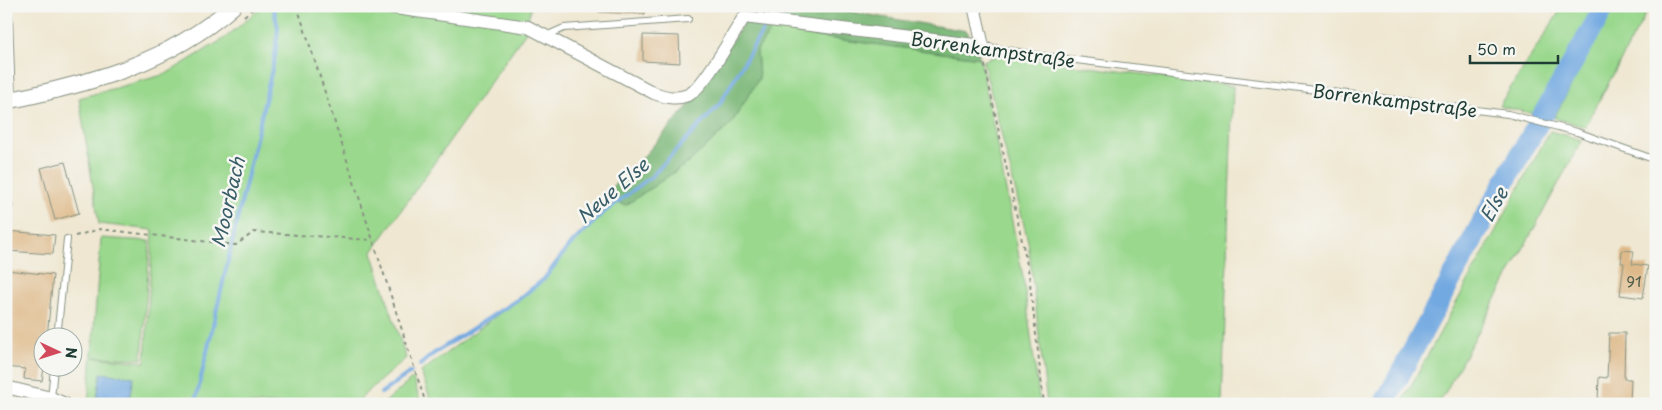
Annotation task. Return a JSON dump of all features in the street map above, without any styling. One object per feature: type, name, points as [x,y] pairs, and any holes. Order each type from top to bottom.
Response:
[{"type":"street","points":[[6,18],[8,101],[126,71],[186,42],[210,27],[234,6]]},
{"type":"street","name":"Borrenkampstraße","points":[[381,6],[528,27],[654,93],[671,98],[689,95],[704,79],[744,17],[983,46]]},
{"type":"street","points":[[974,6],[983,46]]},
{"type":"street","points":[[6,387],[52,398],[65,404]]},
{"type":"lane","points":[[545,36],[564,28],[688,19]]},
{"type":"lane","name":"Borrenkampstraße","points":[[983,46],[1036,55],[1508,114],[1577,132],[1656,160]]},
{"type":"lane","points":[[58,328],[67,239]]},
{"type":"lane","points":[[52,398],[53,378]]},
{"type":"path","points":[[297,6],[426,404]]},
{"type":"path","points":[[983,46],[983,62],[1029,274],[1044,404]]},
{"type":"path","points":[[67,239],[100,229],[236,245],[254,232],[374,240]]},
{"type":"green space","points":[[263,6],[531,6],[525,33],[372,252],[406,358],[365,394],[357,404],[88,404],[101,238],[150,241],[142,359],[94,357],[145,362],[153,230],[99,224],[79,98],[166,74],[225,38]]},
{"type":"green space","points":[[752,6],[814,6],[967,31],[980,58],[805,35],[774,26],[757,50],[759,78],[731,124],[689,162],[626,205],[601,197],[636,165],[690,104],[749,15]]},
{"type":"green space","points":[[1563,6],[1599,6],[1539,115],[1499,106]]},
{"type":"green space","points":[[1614,6],[1650,6],[1585,127],[1554,118]]},
{"type":"green space","points":[[774,25],[805,35],[980,58],[1023,277],[1040,404],[432,404],[421,372],[544,280],[569,247],[616,202],[626,205],[689,162],[731,124],[759,78],[757,50]]},
{"type":"green space","points":[[998,55],[1233,86],[1222,404],[1047,404],[1028,241],[983,61]]},
{"type":"green space","points":[[1550,131],[1582,140],[1439,404],[1401,404]]},
{"type":"green space","points":[[413,378],[421,404],[383,404]]},
{"type":"water","points":[[101,373],[134,377],[129,404],[96,404]]},
{"type":"building","points":[[599,6],[645,6],[645,14],[599,12]]},
{"type":"building","points":[[643,35],[679,36],[680,63],[643,61]]},
{"type":"building","points":[[65,162],[79,213],[55,220],[41,168]]},
{"type":"building","points":[[6,188],[13,207],[6,209]]},
{"type":"building","points":[[6,231],[55,235],[53,254],[6,251]]},
{"type":"building","points":[[1622,250],[1634,251],[1632,264],[1648,266],[1643,298],[1620,295],[1624,263],[1621,263]]},
{"type":"building","points":[[6,270],[53,275],[48,328],[32,328],[32,378],[42,378],[42,381],[24,379],[25,369],[6,367]]},
{"type":"building","points":[[1609,333],[1625,333],[1624,379],[1631,379],[1630,401],[1598,401],[1599,377],[1607,378]]},
{"type":"waterway","name":"Moorbach","points":[[195,404],[275,56],[278,28],[273,6]]},
{"type":"waterway","name":"Neue Else","points":[[771,17],[774,11],[790,6]]},
{"type":"waterway","name":"Else","points":[[1384,404],[1486,215],[1605,6]]},
{"type":"waterway","name":"Neue Else","points":[[420,365],[433,354],[520,298],[544,279],[569,246],[603,213],[652,176],[719,105],[767,23]]},
{"type":"waterway","name":"Neue Else","points":[[381,393],[411,372]]}]
